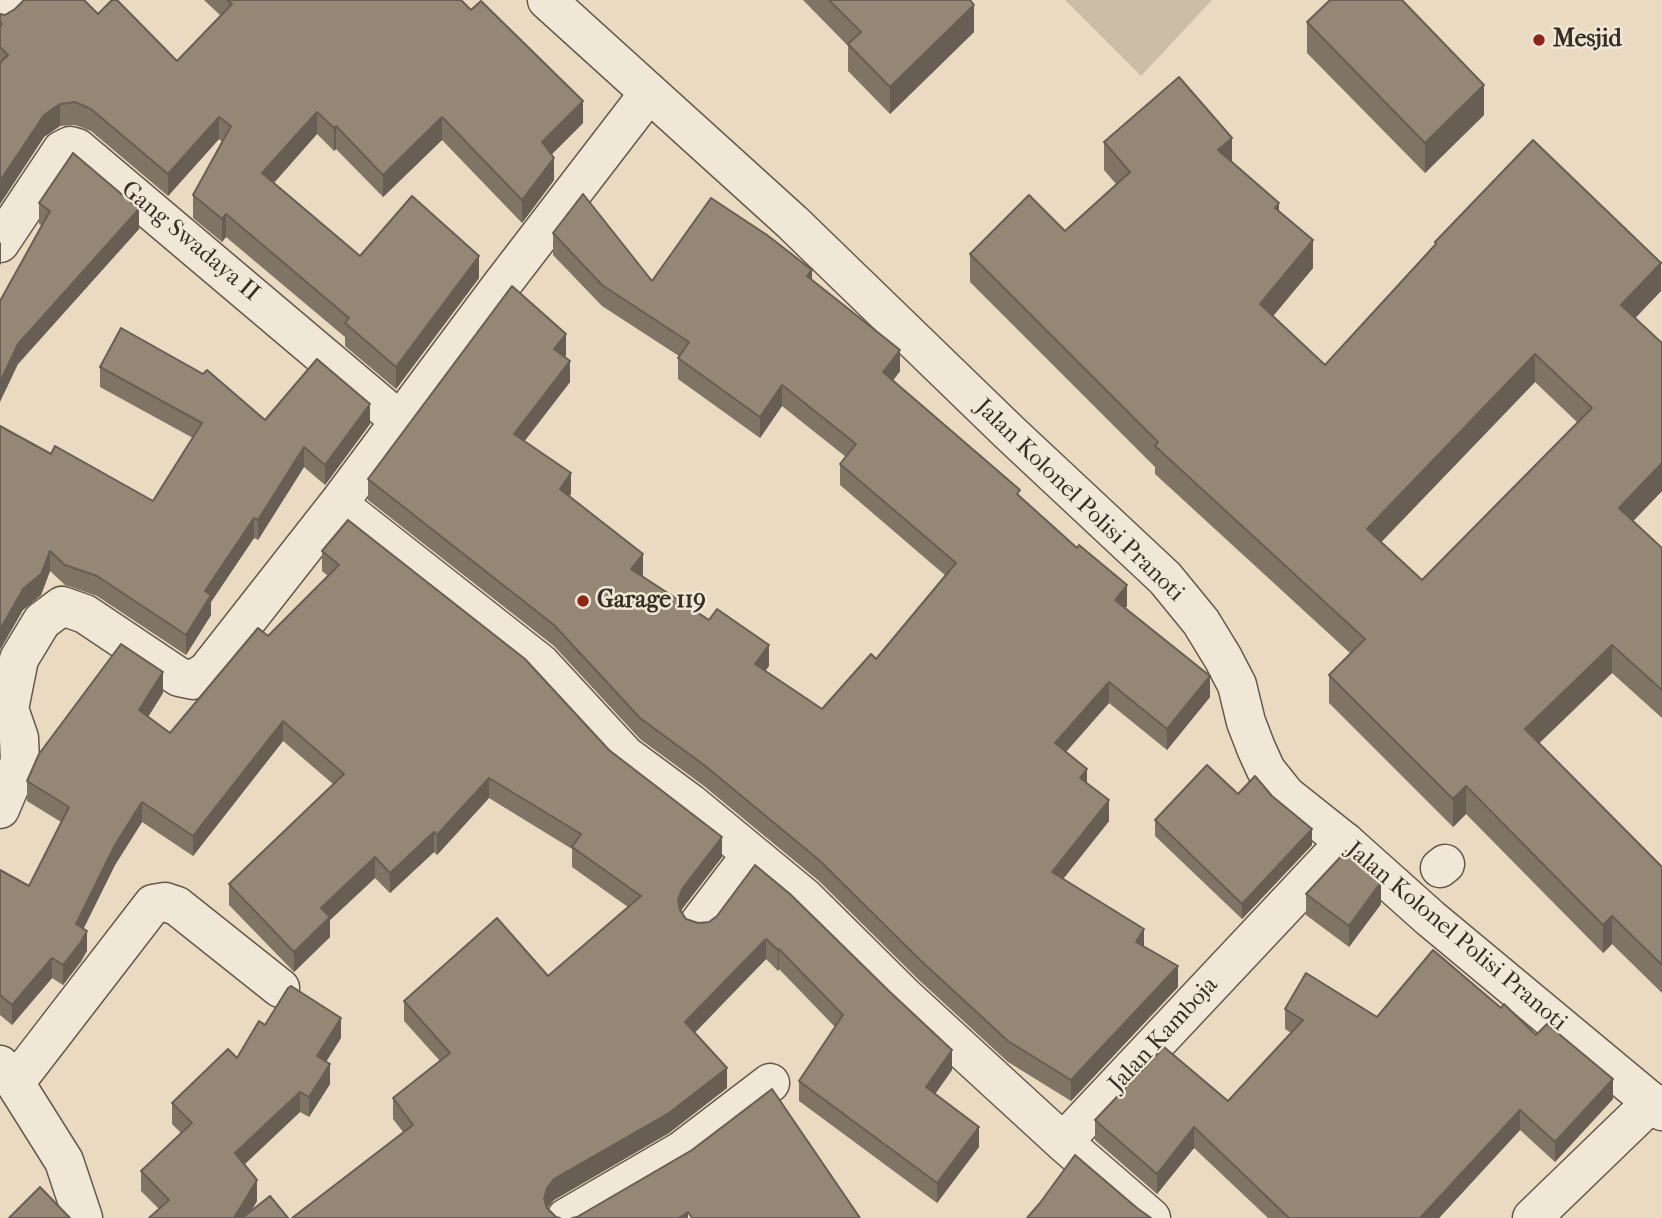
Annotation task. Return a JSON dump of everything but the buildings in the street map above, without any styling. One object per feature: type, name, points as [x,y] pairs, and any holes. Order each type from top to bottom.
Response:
[{"type":"street","points":[[0,16],[16,0]]},
{"type":"street","name":"Jalan Kolonel Polisi Pranoti","points":[[547,0],[792,222],[1010,434],[1165,578],[1201,622],[1223,658],[1237,685],[1245,722],[1266,770],[1286,795],[1657,1107]]},
{"type":"street","points":[[0,810],[20,762],[19,738],[9,709],[19,659],[42,621],[62,606],[85,614],[179,677],[193,680],[207,671],[338,504],[649,93]]},
{"type":"street","name":"Gang Swadaya II","points":[[0,243],[62,150],[70,146],[77,148],[400,421]]},
{"type":"street","points":[[338,504],[540,663],[625,755],[690,803],[804,898],[905,997],[1063,1142],[1152,1218]]},
{"type":"street","name":"Jalan Kamboja","points":[[1063,1142],[1345,842]]},
{"type":"street","points":[[700,922],[751,855]]},
{"type":"street","points":[[83,1218],[64,1161],[7,1074],[153,904],[165,902],[177,906],[280,988]]},
{"type":"street","points":[[566,1218],[681,1151],[770,1083]]},
{"type":"street","points":[[1532,1218],[1657,1107]]},
{"type":"shaded area","points":[[1065,0],[1212,0],[1141,76]]},
{"type":"place","name":"Mesjid","points":[[1539,40]]},
{"type":"place","name":"Garage 119","points":[[583,601]]}]
